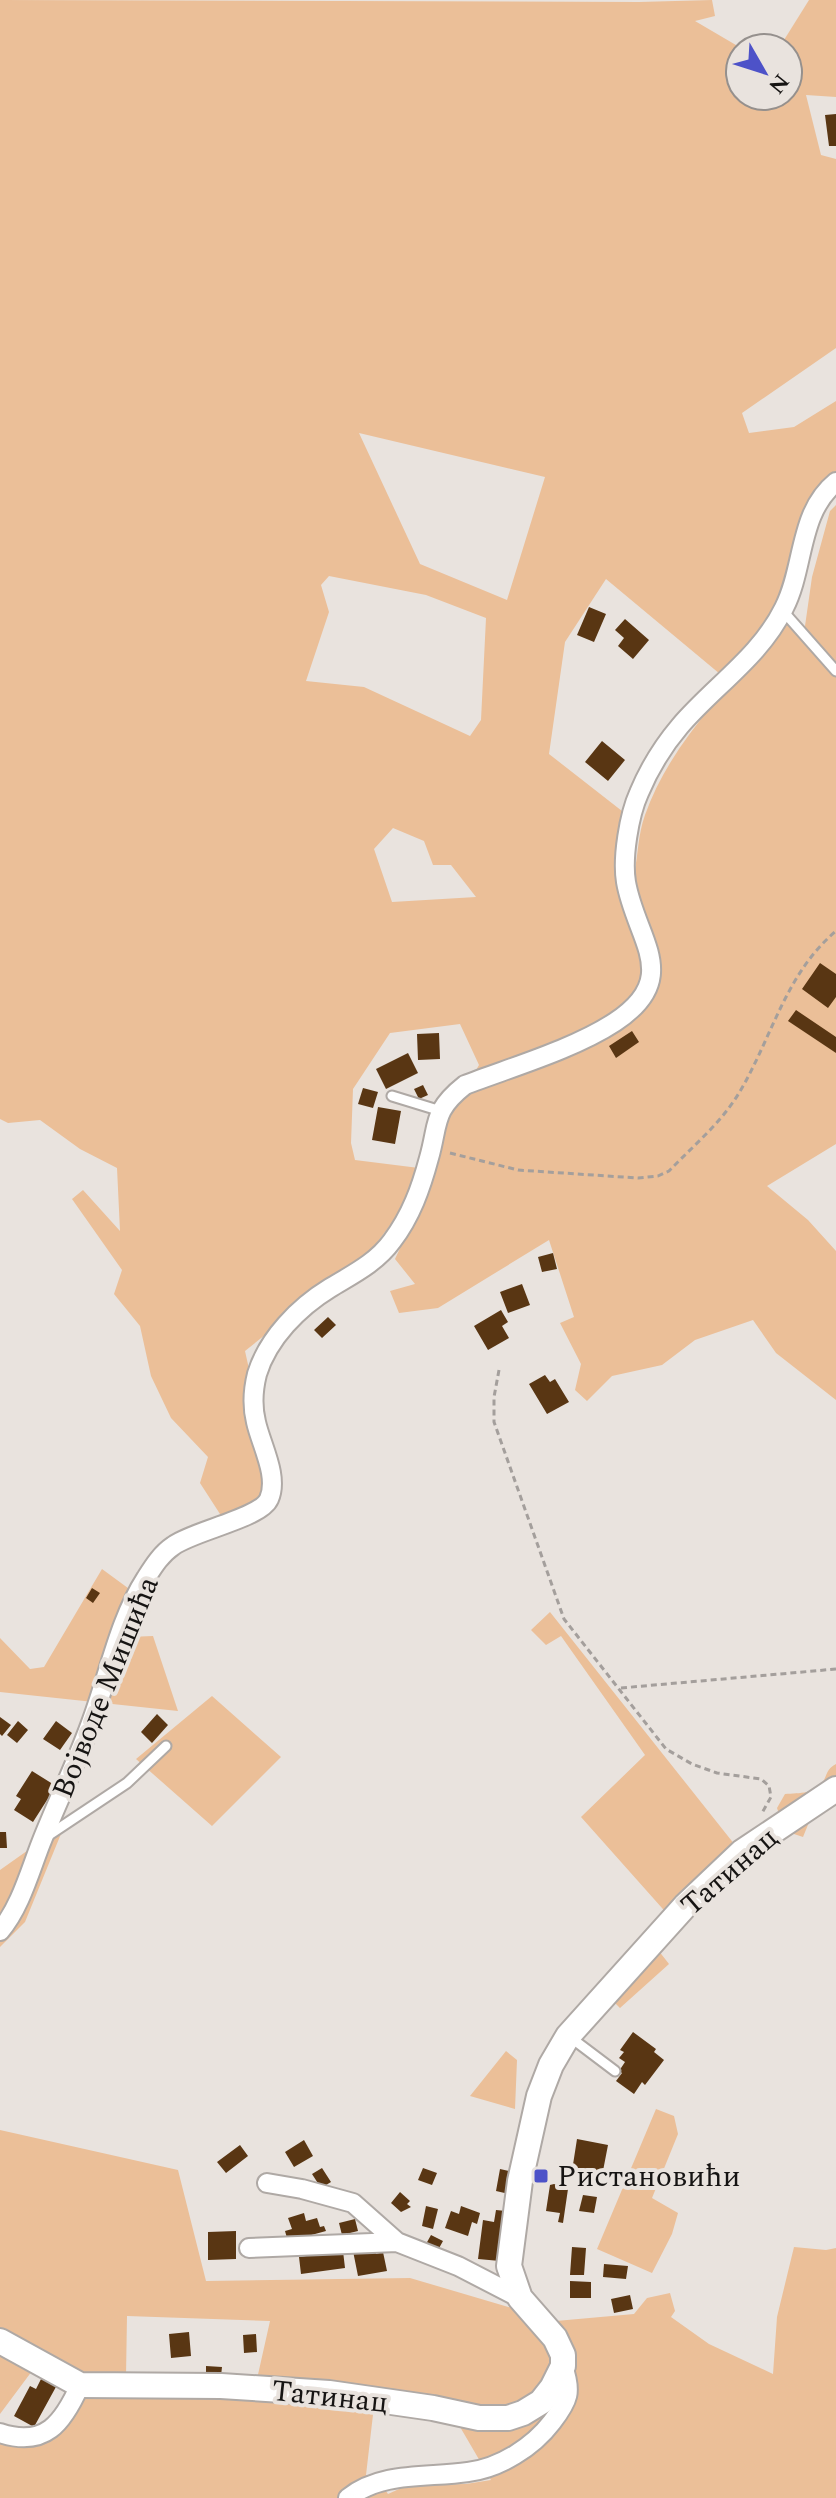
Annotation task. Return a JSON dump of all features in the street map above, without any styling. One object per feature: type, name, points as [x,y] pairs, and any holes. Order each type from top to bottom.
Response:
[{"type":"street","points":[[441,1111],[449,1098],[465,1085],[585,1038],[616,1021],[642,998],[650,985],[651,963],[626,881],[628,836],[638,795],[658,755],[681,725],[756,649],[783,611],[791,593],[809,521],[823,493],[836,482]]},
{"type":"street","name":"Војводе Мишића","points":[[0,1931],[25,1884],[92,1721],[131,1607],[144,1582],[159,1559],[173,1546],[258,1511],[270,1498],[269,1469],[255,1420],[253,1398],[258,1373],[268,1351],[287,1322],[300,1310],[370,1264],[393,1240],[415,1203],[430,1155],[434,1124],[441,1111]]},
{"type":"street","name":"Татинац","points":[[520,2298],[509,2266],[520,2181],[539,2096],[551,2065],[568,2036],[685,1906],[742,1852],[836,1789]]},
{"type":"street","name":"Татинац","points":[[0,2341],[80,2385],[221,2386],[329,2393],[479,2418],[508,2418],[523,2413],[541,2402],[552,2388],[563,2366],[563,2355],[555,2338],[520,2298],[458,2266],[397,2242],[353,2203],[267,2183]]},
{"type":"street","name":"Татинац","points":[[249,2248],[397,2242]]},
{"type":"street","points":[[348,2498],[357,2491],[391,2479],[471,2472],[511,2459],[545,2431],[567,2402],[569,2383],[563,2366]]},
{"type":"street","points":[[0,2433],[31,2438],[52,2430],[69,2409],[80,2385]]},
{"type":"lane","points":[[783,611],[836,671]]},
{"type":"lane","points":[[392,1096],[441,1111]]},
{"type":"lane","name":"Војводе Мишића","points":[[42,1839],[127,1783],[166,1746]]},
{"type":"lane","points":[[568,2036],[615,2071]]},
{"type":"path","points":[[430,1155],[450,1153],[518,1170],[638,1178],[658,1176],[669,1171],[727,1112],[806,960],[836,931]]},
{"type":"path","points":[[499,1370],[494,1422],[564,1619],[620,1688],[648,1730],[666,1749],[692,1764],[717,1773],[761,1779],[769,1786],[771,1797],[758,1818]]},
{"type":"path","points":[[620,1688],[836,1669]]},
{"type":"shaded area","points":[[0,0],[712,0],[715,16],[695,21],[724,38],[724,112],[804,112],[804,32],[789,32],[809,0],[836,0],[836,97],[806,95],[821,155],[836,159],[836,348],[742,413],[749,433],[794,427],[836,401],[836,489],[803,512],[785,623],[804,633],[812,577],[830,511],[836,505],[836,1144],[767,1186],[808,1220],[836,1251],[836,1400],[776,1353],[753,1320],[695,1340],[662,1365],[612,1376],[587,1401],[575,1390],[581,1364],[560,1323],[574,1317],[549,1240],[438,1308],[399,1313],[390,1291],[415,1284],[395,1259],[436,1171],[419,1168],[403,1208],[373,1248],[245,1351],[277,1495],[254,1518],[220,1514],[200,1483],[208,1457],[171,1418],[151,1376],[140,1326],[114,1294],[122,1270],[72,1199],[83,1190],[120,1231],[117,1168],[80,1149],[40,1120],[8,1123],[0,1119]],"holes":[[[359,433],[545,477],[507,600],[420,564]],[[329,576],[426,595],[486,618],[481,720],[470,736],[364,687],[306,681],[329,612],[321,585]],[[606,579],[720,674],[781,628],[704,716],[670,763],[645,815],[634,875],[622,811],[549,754],[565,642]],[[393,828],[424,841],[433,865],[451,865],[476,897],[392,902],[374,849]],[[460,1024],[479,1065],[419,1168],[355,1160],[351,1143],[353,1089],[390,1033]]]},
{"type":"shaded area","points":[[102,1569],[132,1591],[129,1637],[153,1636],[178,1711],[0,1692],[0,1638],[30,1669],[44,1667]]},
{"type":"shaded area","points":[[550,1612],[735,1845],[741,1869],[678,1926],[581,1817],[645,1755],[561,1636],[546,1645],[531,1630]]},
{"type":"shaded area","points":[[212,1696],[281,1757],[212,1826],[136,1759]]},
{"type":"shaded area","points":[[836,1764],[836,1793],[814,1810],[803,1837],[785,1831],[777,1808],[785,1794],[816,1788]]},
{"type":"shaded area","points":[[65,1824],[25,1922],[0,1947],[0,1870]]},
{"type":"shaded area","points":[[655,1946],[669,1964],[620,2008],[609,1997]]},
{"type":"shaded area","points":[[506,2051],[517,2060],[515,2109],[470,2096]]},
{"type":"shaded area","points":[[656,2109],[674,2116],[678,2134],[652,2198],[678,2213],[672,2234],[652,2273],[597,2249]]},
{"type":"shaded area","points":[[0,2130],[178,2170],[206,2281],[410,2278],[556,2321],[634,2314],[647,2298],[670,2293],[675,2311],[671,2317],[709,2344],[773,2374],[777,2317],[794,2247],[836,2248],[836,2498],[0,2498],[0,2424],[16,2431],[48,2424],[71,2391],[35,2367],[0,2414]],"holes":[[[127,2316],[270,2321],[257,2379],[126,2376]],[[374,2406],[456,2420],[491,2480],[466,2484],[408,2485],[388,2494],[375,2475],[366,2475]]]},
{"type":"building","points":[[836,114],[836,146],[829,146],[825,115]]},
{"type":"building","points":[[589,607],[606,614],[594,642],[577,635]]},
{"type":"building","points":[[625,619],[649,640],[633,659],[618,646],[624,638],[615,630]]},
{"type":"building","points":[[602,741],[625,760],[608,781],[585,762]]},
{"type":"building","points":[[820,963],[836,974],[836,997],[828,1008],[802,989]]},
{"type":"building","points":[[796,1010],[836,1037],[836,1053],[788,1021]]},
{"type":"building","points":[[632,1031],[639,1042],[616,1058],[609,1046]]},
{"type":"building","points":[[439,1033],[440,1059],[418,1060],[417,1034]]},
{"type":"building","points":[[408,1053],[418,1073],[386,1089],[376,1069]]},
{"type":"building","points":[[423,1085],[428,1095],[419,1099],[414,1089]]},
{"type":"building","points":[[363,1088],[378,1092],[373,1108],[358,1104]]},
{"type":"building","points":[[378,1107],[401,1111],[395,1144],[372,1140]]},
{"type":"building","points":[[553,1253],[557,1269],[542,1272],[538,1257]]},
{"type":"building","points":[[522,1284],[530,1305],[508,1313],[500,1292]]},
{"type":"building","points":[[501,1310],[508,1322],[502,1326],[509,1338],[488,1350],[474,1326]]},
{"type":"building","points":[[328,1317],[336,1325],[322,1338],[314,1330]]},
{"type":"building","points":[[545,1375],[550,1382],[555,1379],[569,1402],[547,1414],[529,1384]]},
{"type":"building","points":[[92,1588],[100,1593],[93,1603],[86,1598]]},
{"type":"building","points":[[157,1714],[168,1725],[152,1743],[141,1732]]},
{"type":"building","points":[[0,1717],[11,1725],[2,1736],[0,1734]]},
{"type":"building","points":[[18,1721],[28,1730],[17,1743],[7,1735]]},
{"type":"building","points":[[56,1721],[72,1733],[60,1750],[43,1739]]},
{"type":"building","points":[[32,1771],[56,1786],[33,1822],[14,1810],[21,1799],[16,1796]]},
{"type":"building","points":[[0,1832],[6,1832],[7,1848],[0,1848]]},
{"type":"building","points":[[633,2032],[656,2049],[654,2052],[664,2060],[634,2094],[616,2081],[625,2062],[619,2058],[624,2052],[620,2050]]},
{"type":"building","points":[[577,2139],[608,2145],[602,2176],[572,2171]]},
{"type":"building","points":[[304,2140],[313,2156],[294,2167],[285,2152]]},
{"type":"building","points":[[240,2145],[248,2156],[226,2173],[217,2162]]},
{"type":"building","points":[[322,2168],[331,2182],[321,2188],[312,2174]]},
{"type":"building","points":[[423,2168],[437,2173],[432,2185],[418,2180]]},
{"type":"building","points":[[500,2169],[514,2172],[509,2194],[496,2191]]},
{"type":"building","points":[[550,2185],[568,2189],[563,2223],[558,2222],[560,2213],[546,2211]]},
{"type":"building","points":[[400,2192],[410,2201],[407,2204],[411,2207],[401,2212],[391,2203]]},
{"type":"building","points":[[583,2195],[597,2197],[594,2213],[579,2211]]},
{"type":"building","points":[[426,2206],[438,2209],[433,2229],[422,2226]]},
{"type":"building","points":[[461,2206],[480,2213],[477,2224],[472,2222],[468,2236],[445,2228],[451,2211],[459,2214]]},
{"type":"building","points":[[496,2210],[506,2211],[500,2261],[478,2259],[483,2220],[494,2222]]},
{"type":"building","points":[[304,2213],[306,2221],[317,2218],[320,2227],[324,2226],[326,2231],[293,2240],[292,2237],[287,2238],[285,2231],[292,2229],[288,2218]]},
{"type":"building","points":[[355,2219],[358,2231],[342,2235],[339,2223]]},
{"type":"building","points":[[236,2231],[236,2259],[208,2260],[208,2232]]},
{"type":"building","points":[[431,2235],[443,2241],[438,2250],[426,2244]]},
{"type":"building","points":[[374,2247],[376,2254],[383,2252],[387,2271],[358,2276],[353,2251]]},
{"type":"building","points":[[572,2247],[586,2248],[584,2275],[570,2275]]},
{"type":"building","points":[[343,2251],[345,2268],[301,2274],[299,2257]]},
{"type":"building","points":[[604,2264],[628,2266],[626,2279],[603,2277]]},
{"type":"building","points":[[570,2281],[591,2282],[591,2298],[570,2298]]},
{"type":"building","points":[[630,2295],[633,2309],[614,2313],[611,2299]]},
{"type":"building","points":[[189,2332],[191,2356],[171,2358],[169,2334]]},
{"type":"building","points":[[256,2334],[257,2352],[244,2353],[243,2335]]},
{"type":"building","points":[[206,2366],[222,2367],[221,2376],[206,2375]]},
{"type":"building","points":[[42,2377],[57,2385],[34,2427],[14,2416],[30,2386],[36,2389]]},
{"type":"place","name":"Ристановићи","points":[[541,2176]]}]
